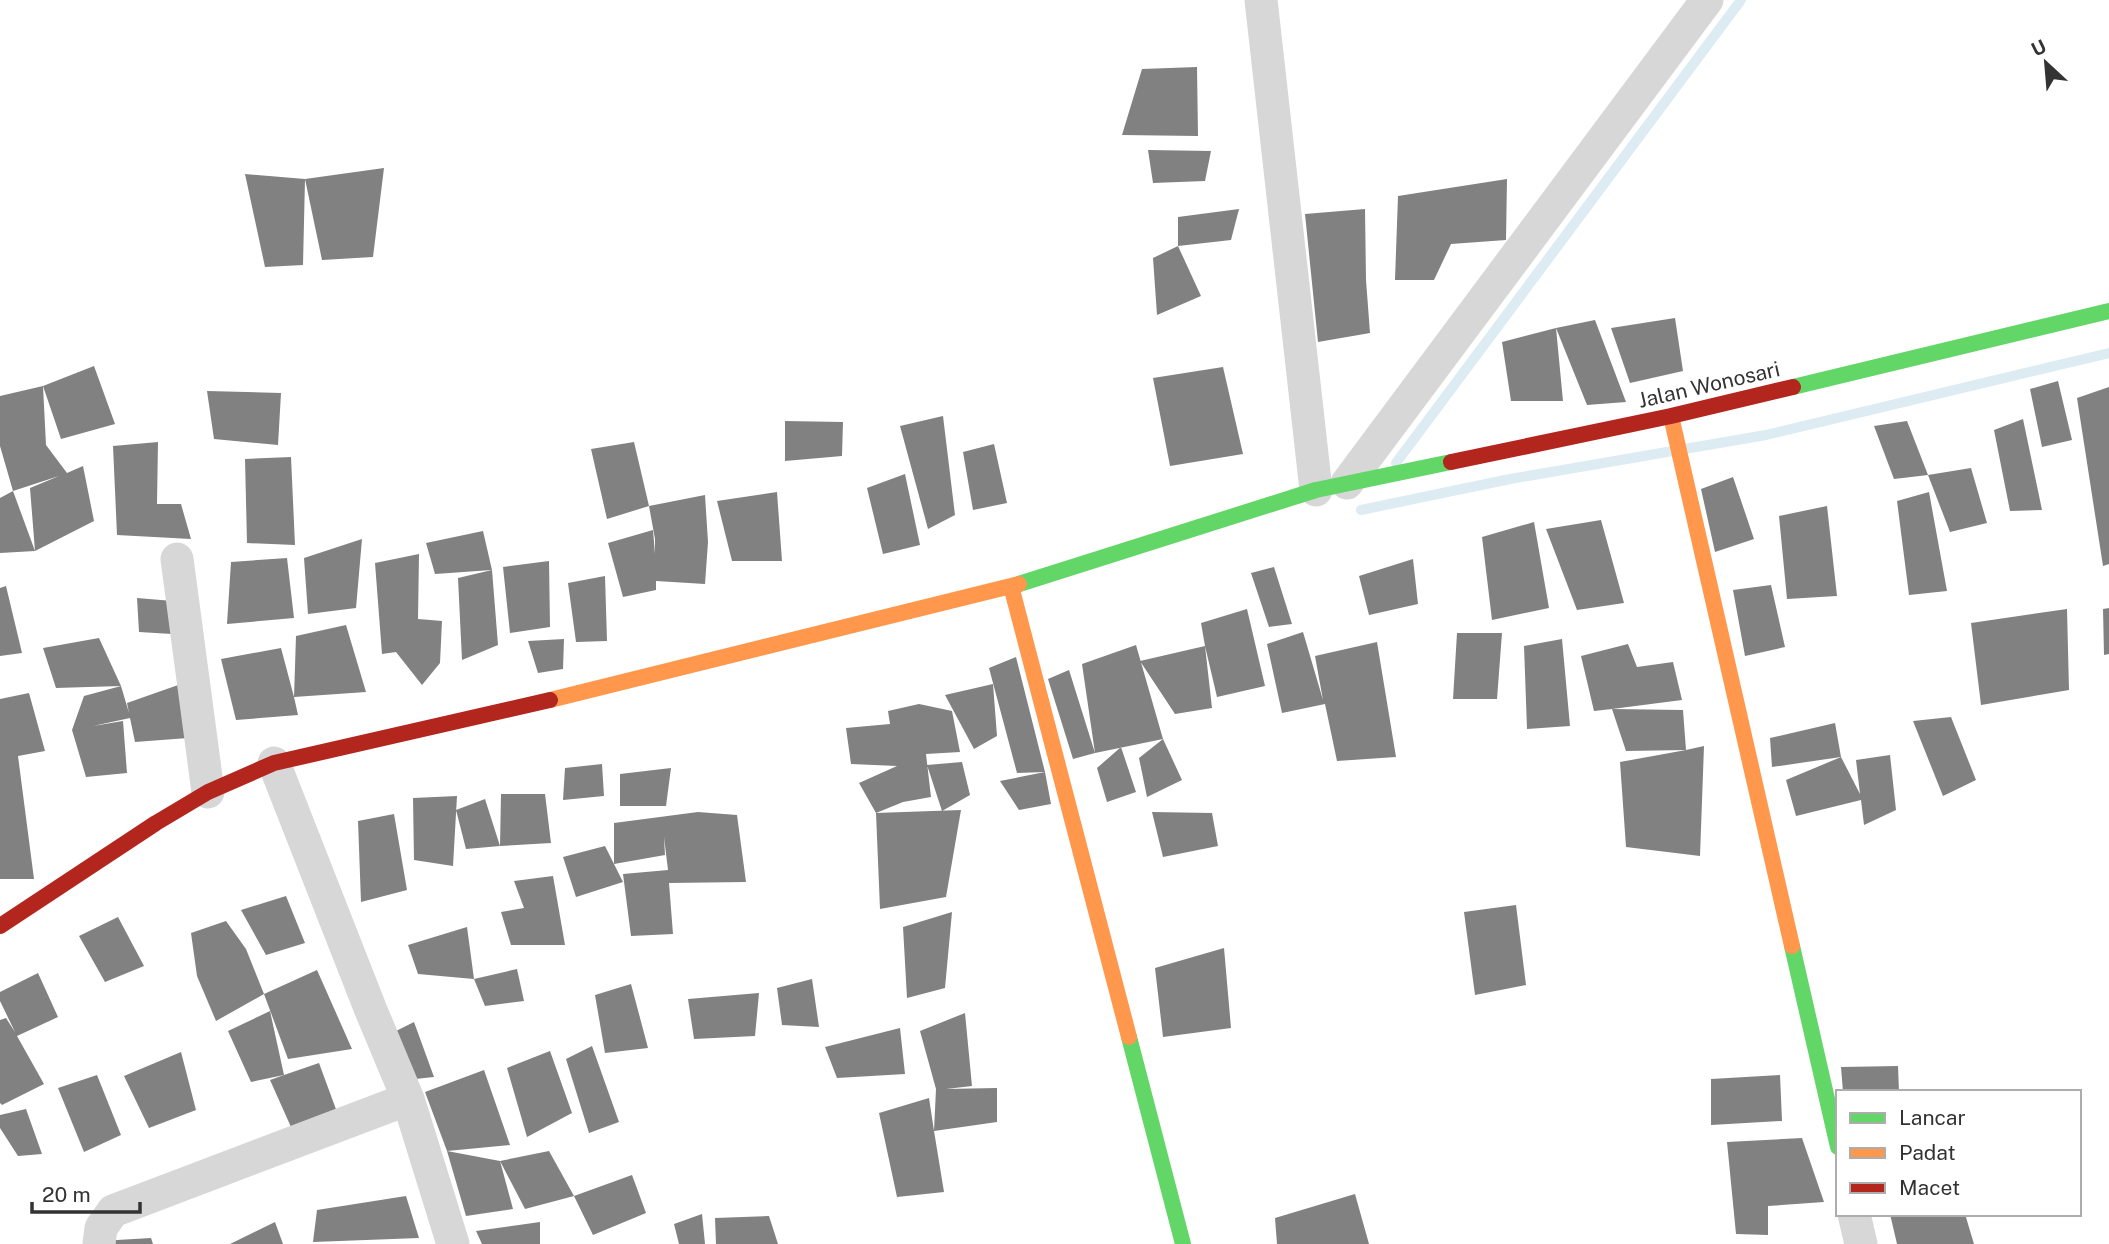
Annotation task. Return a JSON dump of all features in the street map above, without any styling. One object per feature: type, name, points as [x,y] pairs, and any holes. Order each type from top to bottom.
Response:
[{"type":"street","points":[[1261,0],[1344,483]]},
{"type":"street","points":[[1344,483],[1707,0]]},
{"type":"street","name":"Jalan Wonosari","points":[[0,926],[156,823],[208,792],[285,790],[457,723],[1011,586],[1344,483],[1671,416],[2109,311]]},
{"type":"street","points":[[1671,416],[1836,1138]]},
{"type":"street","points":[[177,559],[208,792]]},
{"type":"street","points":[[1011,586],[1183,1244]]},
{"type":"street","points":[[285,790],[408,1099],[453,1244]]},
{"type":"street","points":[[99,1244],[101,1228],[113,1211],[408,1099]]},
{"type":"street","points":[[1854,1216],[1861,1244]]},
{"type":"building","points":[[1197,67],[1198,136],[1122,135],[1142,69]]},
{"type":"building","points":[[1148,150],[1211,151],[1205,181],[1153,183]]},
{"type":"building","points":[[384,168],[373,257],[322,260],[305,179]]},
{"type":"building","points":[[245,174],[305,179],[303,265],[265,267]]},
{"type":"building","points":[[1507,179],[1506,240],[1451,244],[1434,280],[1395,280],[1398,196]]},
{"type":"building","points":[[1239,209],[1231,240],[1178,246],[1178,217]]},
{"type":"building","points":[[1365,209],[1370,333],[1318,342],[1305,214]]},
{"type":"building","points":[[1178,246],[1201,296],[1157,315],[1153,258]]},
{"type":"building","points":[[1675,318],[1683,371],[1630,383],[1611,328]]},
{"type":"building","points":[[1595,320],[1626,402],[1587,405],[1556,328]]},
{"type":"building","points":[[1556,328],[1563,401],[1511,401],[1502,342]]},
{"type":"building","points":[[94,366],[115,424],[61,439],[43,386]]},
{"type":"building","points":[[1223,367],[1243,454],[1170,466],[1153,378]]},
{"type":"building","points":[[2058,381],[2072,440],[2042,447],[2030,389]]},
{"type":"building","points":[[43,386],[46,445],[67,473],[83,466],[94,521],[35,551],[30,488],[59,476],[13,491],[0,446],[0,396]]},
{"type":"building","points":[[2109,387],[2109,564],[2103,566],[2077,398]]},
{"type":"building","points":[[207,391],[281,393],[278,445],[214,439]]},
{"type":"building","points":[[943,416],[955,515],[928,529],[900,426]]},
{"type":"building","points":[[2023,419],[2042,510],[2010,511],[1994,430]]},
{"type":"building","points":[[785,421],[843,422],[842,456],[785,461]]},
{"type":"building","points":[[1907,421],[1928,475],[1894,479],[1874,426]]},
{"type":"building","points":[[158,442],[157,504],[181,504],[191,539],[117,535],[113,446]]},
{"type":"building","points":[[634,442],[649,506],[607,519],[591,449]]},
{"type":"building","points":[[994,444],[1007,503],[973,510],[963,452]]},
{"type":"building","points":[[291,457],[295,545],[247,543],[245,459]]},
{"type":"building","points":[[1971,468],[1987,523],[1950,532],[1928,475]]},
{"type":"building","points":[[905,474],[920,545],[883,554],[867,488]]},
{"type":"building","points":[[1733,477],[1754,539],[1715,552],[1701,489]]},
{"type":"building","points":[[13,491],[35,551],[0,553],[0,498]]},
{"type":"building","points":[[777,492],[782,561],[732,561],[717,501]]},
{"type":"building","points":[[1929,492],[1947,591],[1909,595],[1897,501]]},
{"type":"building","points":[[705,495],[708,542],[705,584],[656,581],[656,590],[623,597],[608,543],[653,530],[655,554],[655,539],[649,506]]},
{"type":"building","points":[[1827,506],[1837,596],[1787,599],[1779,516]]},
{"type":"building","points":[[1601,520],[1624,603],[1577,610],[1546,529]]},
{"type":"building","points":[[1534,522],[1549,608],[1492,620],[1482,537]]},
{"type":"building","points":[[483,531],[492,570],[435,574],[426,543]]},
{"type":"building","points":[[362,539],[356,608],[308,614],[304,558]]},
{"type":"building","points":[[419,554],[418,619],[442,621],[440,663],[422,685],[396,652],[382,654],[375,563]]},
{"type":"building","points":[[287,558],[294,618],[227,624],[231,562]]},
{"type":"building","points":[[1413,559],[1418,604],[1369,615],[1359,576]]},
{"type":"building","points":[[549,561],[550,627],[510,633],[503,567]]},
{"type":"building","points":[[1274,567],[1292,624],[1269,627],[1251,573]]},
{"type":"building","points":[[492,570],[498,645],[462,660],[458,578]]},
{"type":"building","points":[[605,576],[607,641],[576,642],[568,583]]},
{"type":"building","points":[[1771,585],[1785,647],[1745,656],[1733,590]]},
{"type":"building","points":[[6,586],[22,653],[0,656],[0,588]]},
{"type":"building","points":[[137,598],[173,601],[172,634],[139,632]]},
{"type":"building","points":[[2109,608],[2109,654],[2104,655],[2103,609]]},
{"type":"building","points":[[1247,609],[1265,686],[1217,697],[1201,623]]},
{"type":"building","points":[[2067,609],[2069,690],[1981,705],[1971,623]]},
{"type":"building","points":[[346,625],[366,692],[294,697],[296,636]]},
{"type":"building","points":[[1303,632],[1323,700],[1315,656],[1377,642],[1396,757],[1337,761],[1325,704],[1282,713],[1267,644]]},
{"type":"building","points":[[1457,633],[1502,633],[1497,699],[1453,699]]},
{"type":"building","points":[[99,638],[121,686],[56,688],[43,648]]},
{"type":"building","points":[[564,639],[563,669],[538,673],[528,641]]},
{"type":"building","points":[[1562,639],[1570,726],[1527,729],[1524,646]]},
{"type":"building","points":[[1628,644],[1637,667],[1673,662],[1682,700],[1594,711],[1581,656]]},
{"type":"building","points":[[1136,645],[1163,739],[1095,753],[1082,664]]},
{"type":"building","points":[[1205,646],[1212,708],[1175,714],[1140,661]]},
{"type":"building","points":[[281,648],[298,715],[236,720],[221,659]]},
{"type":"building","points":[[1016,657],[1045,772],[1017,773],[989,668]]},
{"type":"building","points":[[1069,670],[1095,753],[1073,759],[1048,679]]},
{"type":"building","points":[[181,684],[188,738],[135,742],[130,718],[93,726],[123,721],[127,773],[86,777],[72,730],[84,696],[121,686],[129,713],[127,703]]},
{"type":"building","points":[[993,684],[997,736],[974,749],[945,695]]},
{"type":"building","points":[[29,693],[45,751],[18,756],[34,879],[0,879],[0,699]]},
{"type":"building","points":[[919,704],[952,711],[960,752],[926,754],[931,797],[903,802],[876,813],[859,783],[897,766],[851,764],[846,728],[890,724],[888,711]]},
{"type":"building","points":[[1612,709],[1683,710],[1686,750],[1626,751]]},
{"type":"building","points":[[1951,717],[1976,780],[1943,796],[1913,721]]},
{"type":"building","points":[[1835,723],[1841,757],[1772,767],[1770,738]]},
{"type":"building","points":[[1163,739],[1182,780],[1147,797],[1139,758]]},
{"type":"building","points":[[1704,746],[1700,856],[1626,847],[1620,762]]},
{"type":"building","points":[[1121,747],[1136,792],[1107,802],[1097,768]]},
{"type":"building","points":[[1890,755],[1896,810],[1864,825],[1861,800],[1796,816],[1786,780],[1841,757],[1860,794],[1856,760]]},
{"type":"building","points":[[962,762],[970,795],[942,811],[927,765]]},
{"type":"building","points":[[602,764],[604,796],[563,800],[565,768]]},
{"type":"building","points":[[671,768],[666,806],[620,806],[620,774]]},
{"type":"building","points":[[1045,772],[1051,804],[1019,810],[1000,781]]},
{"type":"building","points":[[501,794],[545,794],[551,843],[500,846]]},
{"type":"building","points":[[457,796],[453,866],[414,860],[413,798]]},
{"type":"building","points":[[485,799],[500,846],[466,849],[456,810]]},
{"type":"building","points":[[961,810],[946,897],[880,909],[876,813]]},
{"type":"building","points":[[698,812],[737,815],[746,882],[669,883],[673,934],[631,936],[623,874],[668,870],[664,837],[665,855],[614,864],[614,823]]},
{"type":"building","points":[[1152,812],[1212,813],[1218,846],[1163,857]]},
{"type":"building","points":[[394,814],[407,890],[361,902],[358,821]]},
{"type":"building","points":[[605,846],[623,882],[576,897],[563,857]]},
{"type":"building","points":[[553,876],[565,945],[511,945],[501,912],[524,908],[514,881]]},
{"type":"building","points":[[286,896],[305,943],[266,955],[241,910]]},
{"type":"building","points":[[1516,905],[1526,985],[1475,995],[1464,912]]},
{"type":"building","points":[[952,912],[945,988],[907,998],[903,927]]},
{"type":"building","points":[[118,917],[144,966],[105,982],[79,936]]},
{"type":"building","points":[[226,921],[246,949],[264,994],[216,1021],[197,976],[191,933]]},
{"type":"building","points":[[467,927],[474,979],[418,974],[408,945]]},
{"type":"building","points":[[1224,948],[1231,1028],[1163,1037],[1155,968]]},
{"type":"building","points":[[517,969],[524,1001],[485,1006],[474,979]]},
{"type":"building","points":[[317,970],[352,1049],[288,1059],[264,994]]},
{"type":"building","points":[[38,973],[58,1017],[17,1036],[44,1084],[2,1105],[0,1020],[6,1018],[15,1032],[0,1001],[0,992]]},
{"type":"building","points":[[812,979],[819,1027],[782,1025],[777,988]]},
{"type":"building","points":[[631,984],[648,1048],[605,1053],[595,995]]},
{"type":"building","points":[[759,993],[755,1036],[694,1039],[688,999]]},
{"type":"building","points":[[270,1011],[284,1075],[251,1082],[228,1031]]},
{"type":"building","points":[[965,1013],[972,1086],[946,1089],[997,1088],[997,1122],[934,1131],[936,1089],[920,1031]]},
{"type":"building","points":[[414,1022],[434,1077],[415,1079],[394,1032]]},
{"type":"building","points":[[900,1028],[905,1074],[837,1078],[825,1047]]},
{"type":"building","points":[[592,1046],[619,1122],[589,1133],[566,1059]]},
{"type":"building","points":[[550,1051],[572,1113],[527,1137],[507,1068]]},
{"type":"building","points":[[181,1052],[196,1110],[149,1128],[124,1076]]},
{"type":"building","points":[[319,1063],[337,1112],[291,1127],[270,1080]]},
{"type":"building","points":[[1898,1066],[1899,1090],[1843,1090],[1841,1067]]},
{"type":"building","points":[[484,1070],[510,1145],[447,1151],[425,1092]]},
{"type":"building","points":[[97,1075],[121,1135],[84,1152],[58,1088]]},
{"type":"building","points":[[1780,1075],[1782,1121],[1711,1125],[1711,1079]]},
{"type":"building","points":[[929,1098],[944,1192],[897,1197],[879,1113]]},
{"type":"building","points":[[26,1109],[42,1154],[18,1156],[0,1128],[0,1115]]},
{"type":"building","points":[[1802,1138],[1824,1202],[1768,1206],[1768,1235],[1736,1234],[1727,1142]]},
{"type":"building","points":[[447,1151],[500,1161],[513,1209],[466,1216]]},
{"type":"building","points":[[549,1151],[574,1196],[525,1209],[500,1161]]},
{"type":"building","points":[[632,1175],[646,1213],[593,1235],[574,1196]]},
{"type":"building","points":[[1355,1194],[1369,1244],[1277,1244],[1275,1218]]},
{"type":"building","points":[[406,1196],[419,1238],[313,1242],[317,1210]]},
{"type":"building","points":[[702,1214],[705,1244],[679,1244],[674,1224]]},
{"type":"building","points":[[769,1216],[778,1244],[716,1244],[715,1218]]},
{"type":"building","points":[[1890,1216],[1966,1216],[1974,1244],[1897,1244]]},
{"type":"building","points":[[275,1222],[283,1244],[230,1244]]},
{"type":"building","points":[[540,1222],[540,1244],[482,1244],[476,1231]]},
{"type":"building","points":[[151,1238],[153,1244],[100,1244],[100,1241]]},
{"type":"waterway","points":[[1396,463],[1741,0]]},
{"type":"waterway","points":[[1361,510],[1510,479],[1766,435],[2109,353]]},
{"type":"traffic: fast","points":[[1793,387],[2109,311]]},
{"type":"traffic: fast","points":[[1019,584],[1316,490],[1451,462]]},
{"type":"traffic: fast","points":[[1792,946],[1836,1138]]},
{"type":"traffic: fast","points":[[1129,1037],[1183,1244]]},
{"type":"traffic: slow","points":[[1671,416],[1792,946]]},
{"type":"traffic: slow","points":[[550,700],[1019,584]]},
{"type":"traffic: slow","points":[[1011,586],[1129,1037]]},
{"type":"traffic: jam","points":[[1451,462],[1671,416],[1793,387]]},
{"type":"traffic: jam","points":[[0,926],[156,823],[208,792],[274,763],[550,700]]}]
